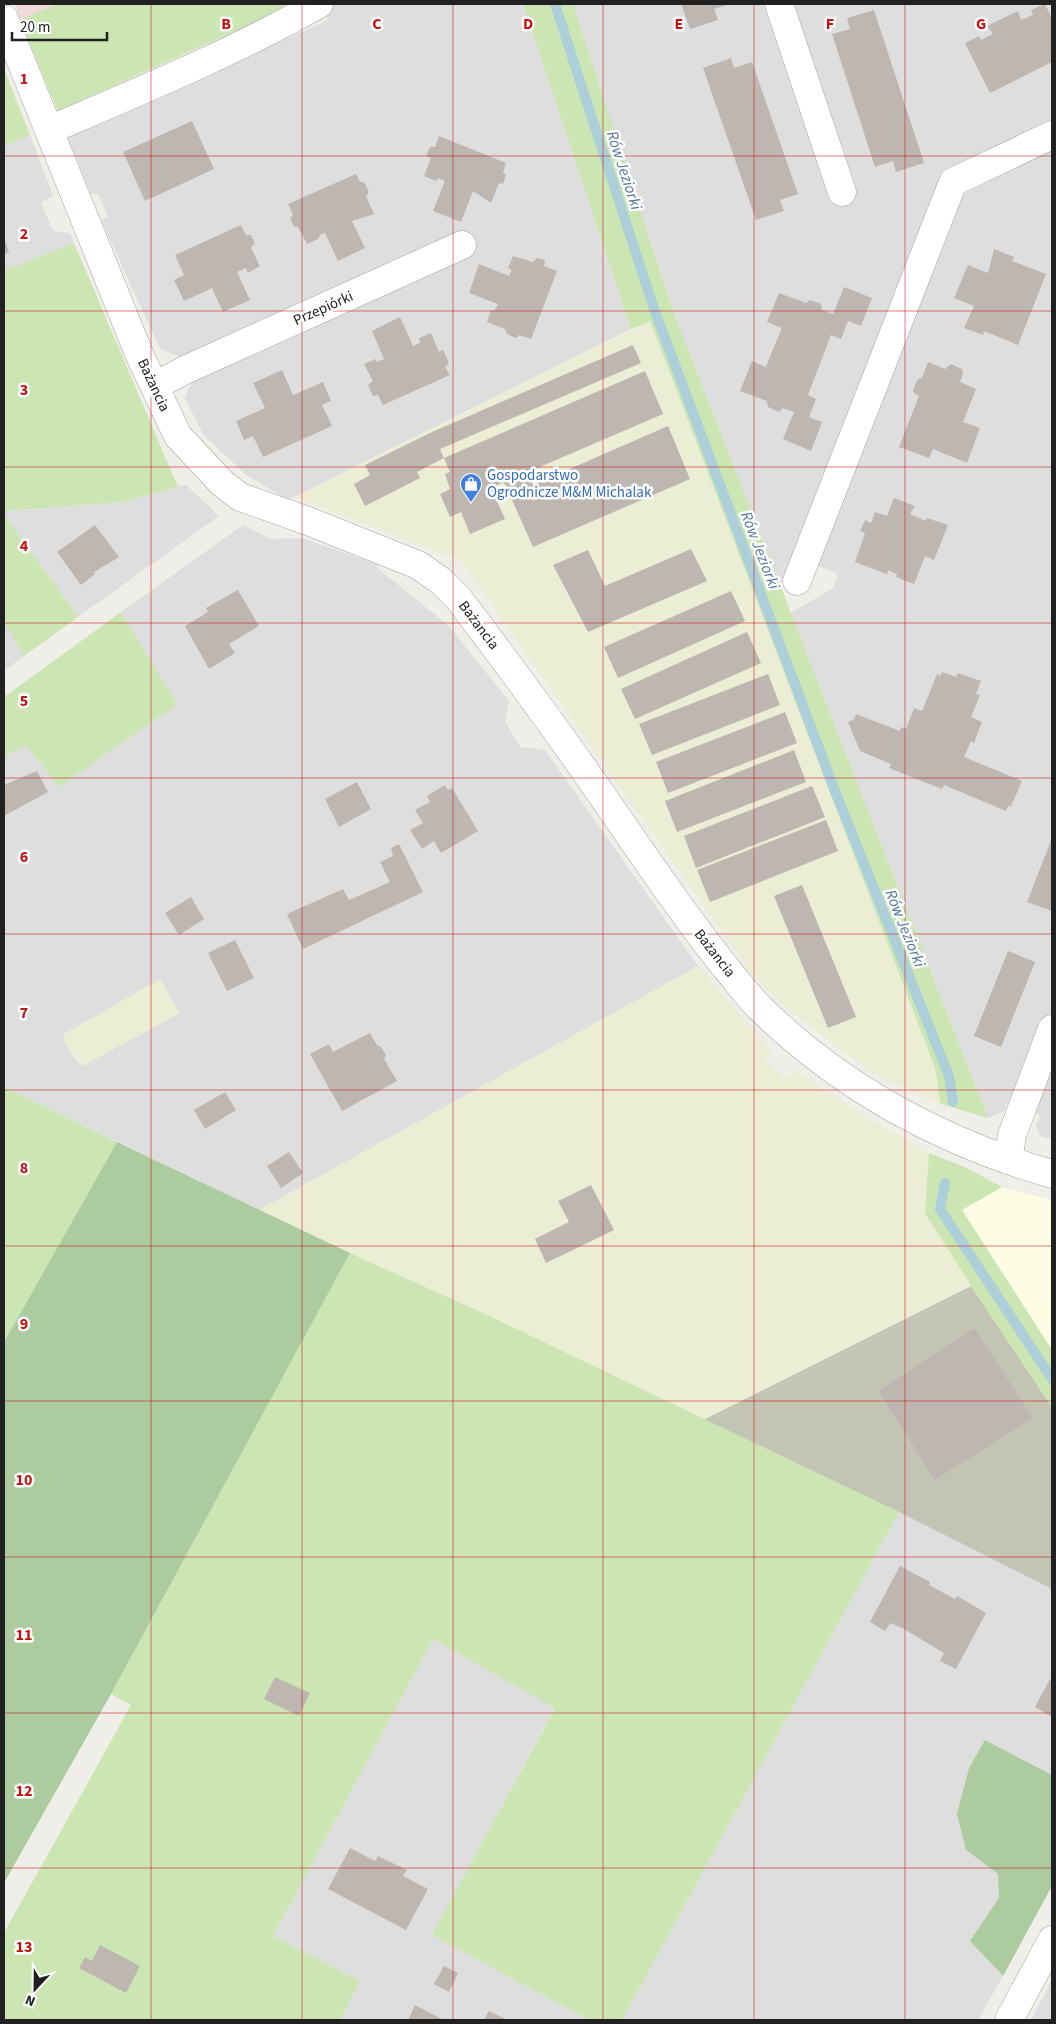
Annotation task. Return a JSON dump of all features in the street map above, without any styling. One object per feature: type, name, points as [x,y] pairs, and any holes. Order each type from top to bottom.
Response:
[{"type":"street","points":[[49,130],[261,36],[319,4]]},
{"type":"street","points":[[779,4],[842,192]]},
{"type":"street","name":"Bażancia","points":[[4,19],[140,356],[178,436],[222,483],[240,497],[308,520],[418,566],[441,581],[458,598],[546,714],[676,903],[760,1010],[826,1066],[917,1122],[968,1146],[1052,1174]]},
{"type":"street","points":[[797,581],[953,182],[1052,135]]},
{"type":"street","name":"Przepiórki","points":[[155,386],[185,370],[462,245]]},
{"type":"street","points":[[1008,1160],[1012,1135],[1052,1029]]},
{"type":"street","points":[[1009,2020],[1052,1940]]},
{"type":"shaded area","points":[[15,4],[57,4],[20,20]]},
{"type":"shaded area","points":[[321,4],[523,4],[631,329],[288,500],[245,474],[203,434],[185,399],[191,383],[178,356],[160,349],[101,220],[108,217],[98,193],[91,194],[68,138],[328,20]]},
{"type":"shaded area","points":[[573,4],[1052,4],[1052,121],[941,176],[780,585],[672,308]]},
{"type":"shaded area","points":[[30,135],[53,196],[41,202],[47,217],[53,231],[70,233],[74,243],[4,271],[4,146]]},
{"type":"shaded area","points":[[1052,148],[1052,1139],[1040,1136],[1036,1125],[1040,1116],[1009,1100],[1004,1111],[988,1118],[791,613],[833,588],[838,574],[816,565],[964,194]]},
{"type":"shaded area","points":[[650,321],[935,1068],[941,1104],[872,1073],[785,1007],[748,969],[461,561],[294,497]]},
{"type":"shaded area","points":[[186,485],[219,516],[78,617],[4,514],[4,511],[122,502]]},
{"type":"shaded area","points":[[243,525],[271,539],[302,538],[379,565],[376,567],[448,625],[509,701],[505,721],[520,747],[545,750],[698,966],[259,1210],[4,1087],[4,757],[26,745],[59,787],[176,704],[121,612]]},
{"type":"shaded area","points":[[4,622],[24,656],[4,671]]},
{"type":"shaded area","points":[[698,966],[772,1052],[764,1058],[784,1078],[797,1072],[866,1117],[929,1153],[925,1213],[971,1286],[703,1420],[485,1315],[259,1210]]},
{"type":"shaded area","points":[[160,979],[180,1013],[83,1066],[77,1062],[63,1040],[64,1034]]},
{"type":"shaded area","points":[[1002,1187],[1052,1200],[1052,1350],[962,1210]]},
{"type":"shaded area","points":[[971,1286],[1052,1407],[1052,1589],[899,1512],[703,1420]]},
{"type":"shaded area","points":[[899,1512],[1052,1589],[1052,1775],[985,1740],[966,1850],[998,1874],[1000,1898],[970,1941],[1003,1976],[978,2020],[622,2020]]},
{"type":"shaded area","points":[[433,1639],[555,1707],[432,1935],[589,2020],[340,2020],[360,1981],[273,1936]]},
{"type":"shaded area","points":[[1052,1980],[1052,2020],[1031,2020]]},
{"type":"green space","points":[[57,4],[286,4],[277,12],[58,111],[20,20]]},
{"type":"green space","points":[[523,4],[573,4],[672,308],[988,1118],[941,1104],[935,1068],[650,321],[631,329]]},
{"type":"green space","points":[[4,69],[30,135],[4,146]]},
{"type":"green space","points":[[74,243],[178,487],[122,502],[4,511],[4,271]]},
{"type":"green space","points":[[4,514],[78,617],[24,656],[4,622]]},
{"type":"green space","points":[[121,612],[177,704],[59,787],[26,745],[4,757],[4,697]]},
{"type":"green space","points":[[4,1087],[117,1142],[4,1342]]},
{"type":"green space","points":[[117,1142],[350,1253],[111,1694],[4,1883],[4,1342]]},
{"type":"green space","points":[[929,1153],[965,1167],[1002,1187],[962,1210],[1052,1350],[1052,1407],[925,1213]]},
{"type":"green space","points":[[350,1253],[485,1314],[899,1512],[622,2020],[589,2020],[432,1935],[555,1708],[433,1639],[273,1936],[360,1981],[340,2020],[4,2020],[4,1933],[131,1705],[111,1694]]},
{"type":"green space","points":[[985,1740],[1052,1775],[1052,1886],[1003,1976],[970,1941],[999,1898],[998,1874],[966,1850],[957,1814],[969,1768]]},
{"type":"building","points":[[681,4],[729,4],[714,9],[718,20],[690,29]]},
{"type":"building","points":[[1045,4],[1052,18],[1052,62],[990,93],[965,43],[979,36],[981,40],[993,34],[987,26],[1018,11],[1021,20],[1033,15],[1031,10]]},
{"type":"building","points":[[874,10],[924,163],[896,172],[893,161],[875,167],[832,34],[850,29],[847,18]]},
{"type":"building","points":[[731,58],[734,68],[752,62],[798,194],[780,200],[784,211],[756,220],[703,68]]},
{"type":"building","points":[[192,121],[214,169],[145,201],[123,152]]},
{"type":"building","points":[[439,136],[506,163],[503,172],[506,175],[503,184],[499,183],[491,203],[473,191],[461,222],[433,211],[445,181],[438,178],[436,181],[424,176],[431,158],[426,156],[430,147],[435,147]]},
{"type":"building","points":[[356,174],[360,182],[364,182],[369,192],[366,196],[374,214],[352,221],[365,248],[338,261],[325,233],[307,244],[298,227],[294,227],[290,218],[293,215],[288,204]]},
{"type":"building","points":[[241,225],[246,235],[251,235],[255,243],[251,248],[260,266],[248,273],[246,268],[237,272],[250,300],[223,312],[212,288],[184,301],[174,280],[184,275],[175,255]]},
{"type":"building","points":[[4,238],[9,252],[4,254]]},
{"type":"building","points":[[994,249],[1014,257],[1012,261],[1046,274],[1018,345],[984,331],[983,335],[964,328],[974,306],[954,298],[968,265],[988,273]]},
{"type":"building","points":[[513,256],[533,262],[537,258],[545,260],[544,266],[557,271],[531,339],[519,335],[516,338],[507,334],[505,329],[487,322],[491,310],[494,311],[498,304],[469,293],[479,264],[509,276],[512,270],[508,268]]},
{"type":"building","points":[[844,287],[872,298],[861,326],[848,321],[841,339],[831,335],[808,395],[816,399],[809,417],[822,422],[811,451],[783,439],[794,412],[783,408],[779,412],[768,407],[767,401],[740,391],[752,361],[766,367],[782,328],[767,322],[779,293],[806,303],[810,300],[821,304],[822,310],[833,314]]},
{"type":"building","points":[[400,317],[413,346],[420,343],[419,338],[431,333],[439,352],[443,350],[449,363],[445,367],[450,375],[383,405],[378,395],[373,396],[368,385],[373,381],[364,364],[376,359],[377,362],[384,359],[372,331]]},
{"type":"building","points":[[633,345],[641,363],[440,449],[444,458],[417,472],[420,478],[365,506],[354,484],[370,475],[365,465],[432,432]]},
{"type":"building","points":[[928,362],[945,369],[951,364],[962,369],[963,374],[960,382],[976,389],[963,422],[980,428],[967,463],[933,449],[929,458],[899,447],[919,396],[913,390],[918,379],[922,378]]},
{"type":"building","points":[[282,370],[293,395],[323,382],[331,401],[322,405],[332,426],[263,457],[253,436],[244,440],[236,421],[265,408],[253,383]]},
{"type":"building","points":[[645,371],[663,414],[528,472],[533,485],[668,426],[690,479],[533,547],[504,482],[491,488],[505,519],[470,534],[461,512],[450,517],[440,494],[450,489],[445,474],[450,472],[444,458]]},
{"type":"building","points":[[894,498],[915,506],[910,514],[926,521],[927,518],[948,525],[934,560],[925,556],[914,584],[896,577],[897,574],[888,570],[887,574],[855,562],[865,533],[860,531],[865,520],[871,523],[875,512],[887,516]]},
{"type":"building","points":[[95,525],[119,557],[94,572],[95,574],[81,585],[57,552]]},
{"type":"building","points":[[691,549],[707,581],[588,632],[553,565],[588,550],[605,586]]},
{"type":"building","points":[[238,590],[259,626],[229,644],[235,653],[209,669],[185,626],[208,612],[206,608]]},
{"type":"building","points":[[731,591],[745,621],[618,678],[604,647]]},
{"type":"building","points":[[747,632],[761,663],[635,719],[621,689]]},
{"type":"building","points":[[942,672],[956,677],[958,673],[981,681],[976,694],[980,695],[971,717],[982,722],[974,743],[971,741],[964,757],[1022,781],[1011,806],[1008,806],[1006,811],[944,785],[942,789],[889,768],[891,764],[860,751],[848,722],[854,719],[856,714],[900,731],[901,727],[906,729],[914,708],[922,711],[937,674],[940,676]]},
{"type":"building","points":[[768,674],[780,705],[652,755],[639,724]]},
{"type":"building","points":[[785,712],[797,743],[668,793],[656,762]]},
{"type":"building","points":[[794,750],[806,782],[677,832],[665,801]]},
{"type":"building","points":[[37,771],[48,792],[4,816],[4,785]]},
{"type":"building","points":[[357,782],[371,809],[339,827],[325,799]]},
{"type":"building","points":[[445,785],[448,790],[452,788],[478,831],[441,853],[434,841],[422,849],[410,830],[423,823],[415,810],[430,802],[427,796]]},
{"type":"building","points":[[812,786],[825,817],[696,868],[684,836]]},
{"type":"building","points":[[826,820],[838,851],[710,902],[697,870]]},
{"type":"building","points":[[1052,838],[1052,911],[1027,902]]},
{"type":"building","points":[[399,844],[423,892],[303,949],[287,914],[343,889],[349,900],[390,882],[380,862],[393,856],[391,848]]},
{"type":"building","points":[[802,885],[856,1017],[828,1028],[774,896]]},
{"type":"building","points":[[191,897],[204,919],[179,935],[165,913]]},
{"type":"building","points":[[235,940],[254,978],[227,991],[208,953]]},
{"type":"building","points":[[1008,951],[1035,962],[1001,1047],[974,1036]]},
{"type":"building","points":[[370,1033],[386,1055],[384,1059],[397,1081],[342,1111],[310,1054],[329,1044],[333,1052]]},
{"type":"building","points":[[225,1092],[236,1110],[205,1129],[194,1110]]},
{"type":"building","points":[[289,1152],[303,1173],[281,1188],[267,1166]]},
{"type":"building","points":[[591,1185],[614,1230],[546,1263],[535,1239],[569,1222],[558,1201]]},
{"type":"building","points":[[974,1328],[1033,1418],[935,1480],[878,1391]]},
{"type":"building","points":[[900,1566],[930,1582],[929,1585],[955,1599],[957,1596],[986,1613],[956,1669],[940,1661],[944,1653],[904,1629],[890,1623],[885,1631],[870,1622]]},
{"type":"building","points":[[275,1677],[310,1693],[299,1716],[264,1699]]},
{"type":"building","points":[[1050,1679],[1052,1679],[1052,1717],[1035,1707]]},
{"type":"building","points":[[350,1848],[375,1861],[378,1856],[407,1870],[403,1876],[428,1889],[406,1930],[328,1889]]},
{"type":"building","points":[[100,1945],[140,1966],[126,1993],[79,1968],[85,1957],[92,1961]]},
{"type":"building","points":[[444,1966],[458,1973],[449,1992],[434,1984]]},
{"type":"building","points":[[415,2005],[444,2020],[408,2020]]},
{"type":"building","points":[[489,2011],[507,2020],[484,2020]]},
{"type":"waterway","name":"Rów Jeziorki","points":[[555,4],[654,309],[835,791],[949,1076],[953,1102]]},
{"type":"waterway","name":"Rów Jeziorki","points":[[945,1183],[940,1209],[1052,1379]]},
{"type":"place","name":"Gospodarstwo Ogrodnicze M&M Michalak","points":[[471,503]]}]
